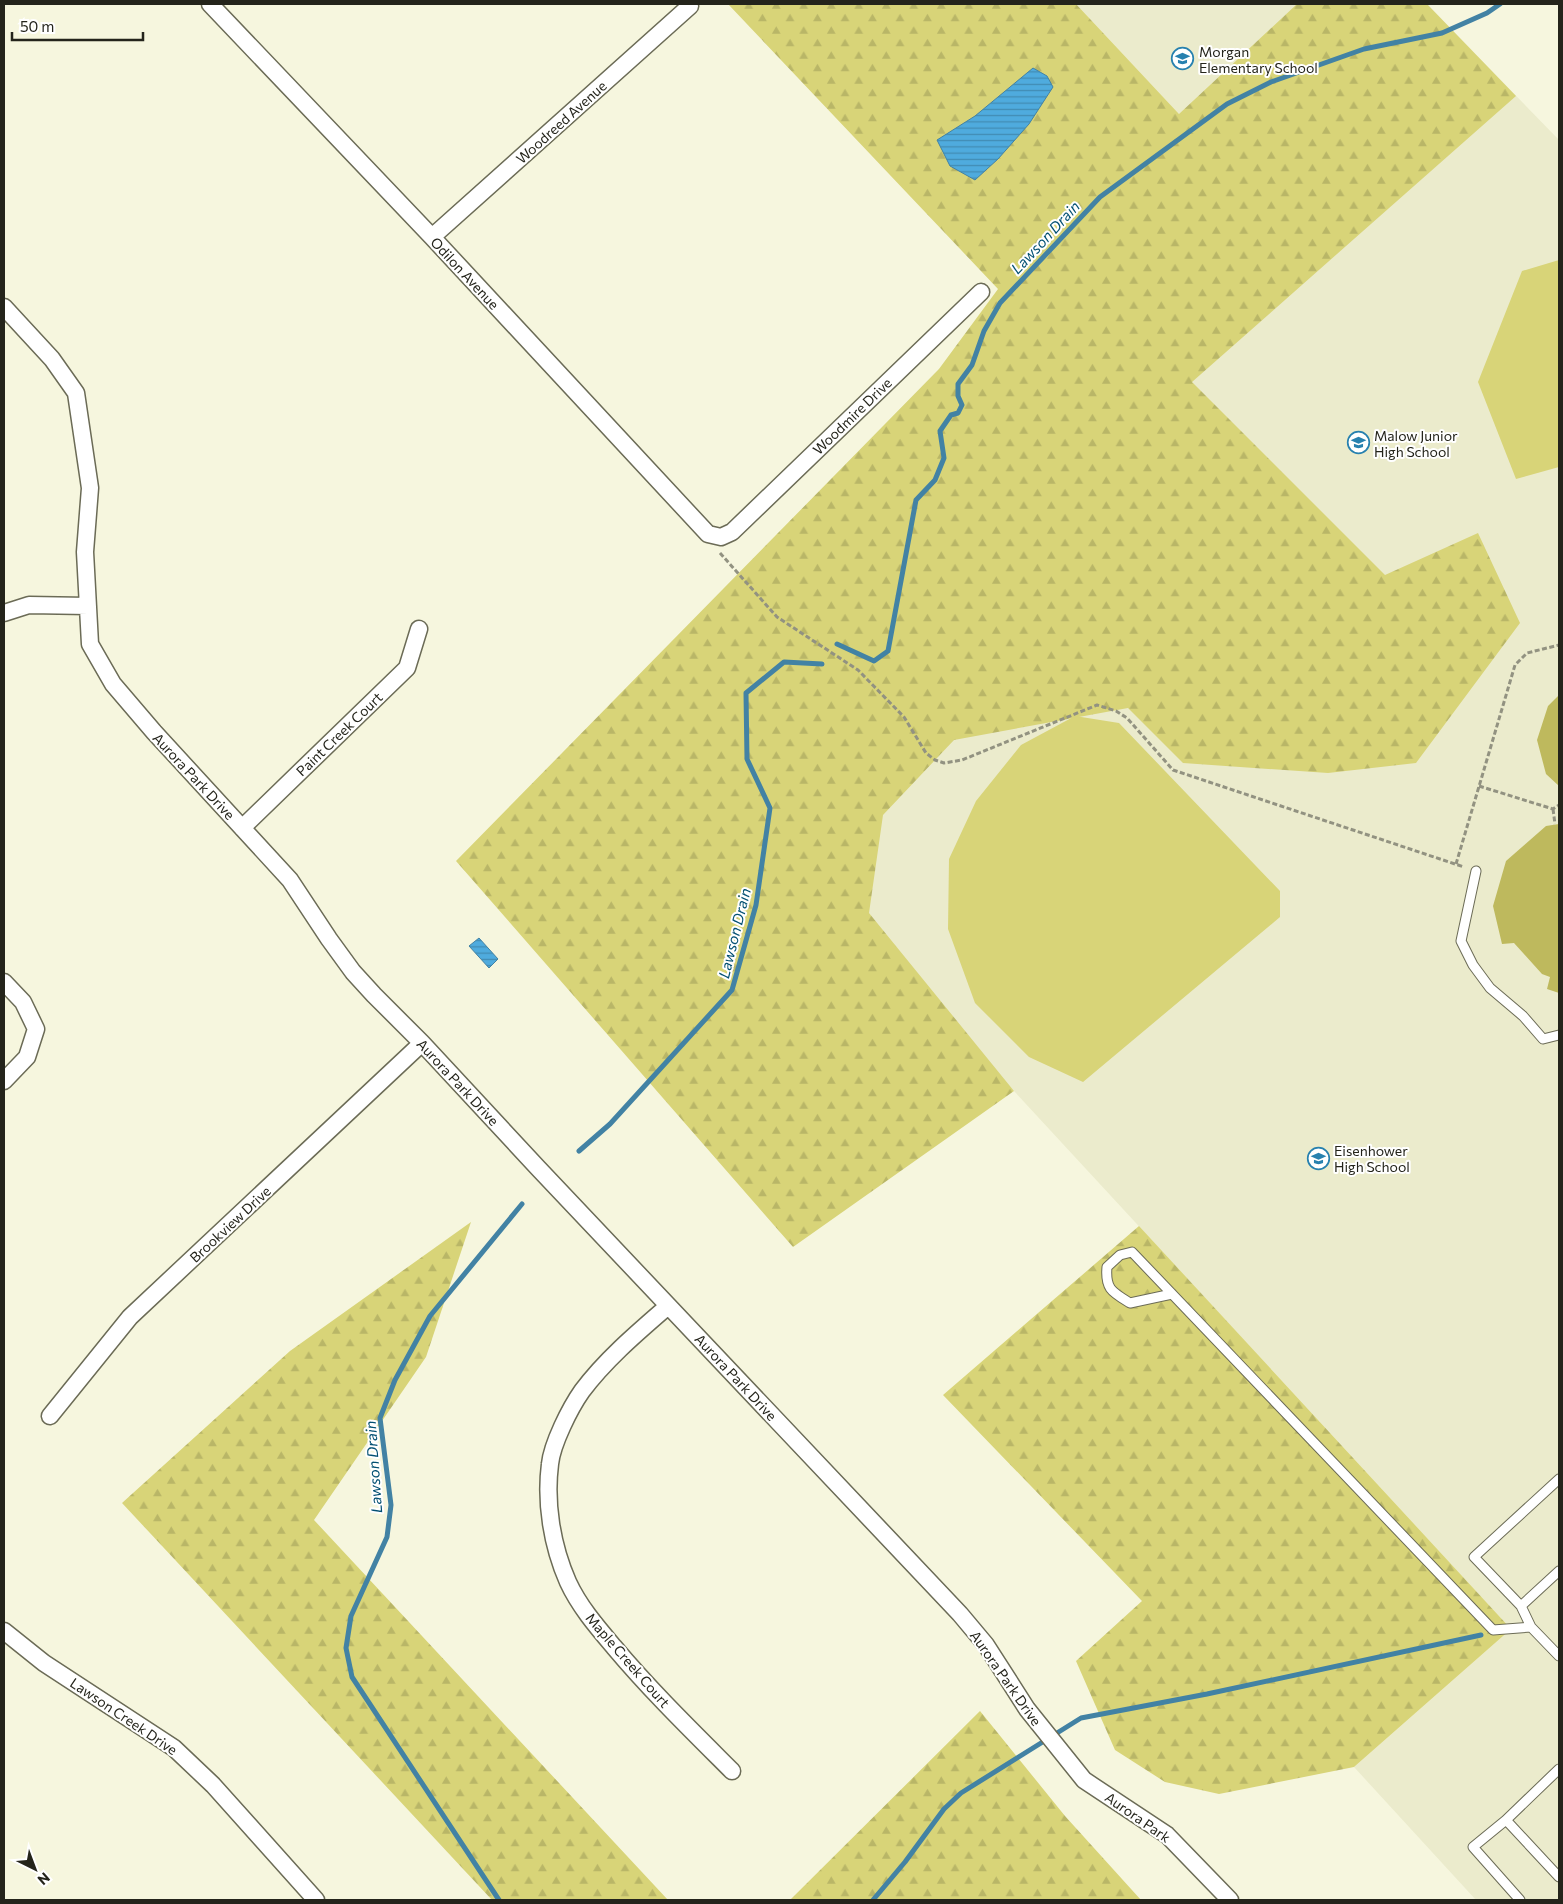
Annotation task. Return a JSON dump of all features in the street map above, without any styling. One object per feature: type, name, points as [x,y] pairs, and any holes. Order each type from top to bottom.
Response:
[{"type":"street","name":"Odilon Avenue","points":[[210,4],[715,535]]},
{"type":"street","name":"Woodreed Avenue","points":[[432,237],[690,6]]},
{"type":"street","name":"Woodmire Drive","points":[[715,535],[732,532],[981,292]]},
{"type":"street","name":"Aurora Park Drive","points":[[4,307],[52,359],[76,393],[90,488],[85,552],[90,644],[113,684],[154,732],[290,880],[353,972],[960,1614],[986,1645],[1027,1709],[1084,1780]]},
{"type":"street","points":[[4,613],[29,605],[88,606]]},
{"type":"street","name":"Paint Creek Court","points":[[242,828],[407,668],[419,630]]},
{"type":"street","points":[[4,982],[22,1002],[36,1029],[27,1057],[4,1081]]},
{"type":"street","name":"Brookview Drive","points":[[50,1416],[130,1317],[422,1043]]},
{"type":"street","name":"Maple Creek Court","points":[[668,1306],[620,1349],[582,1392],[559,1432],[550,1462],[548,1498],[555,1540],[568,1582],[584,1608],[625,1660],[732,1770]]},
{"type":"street","name":"Lawson Creek Drive","points":[[4,1631],[44,1663],[174,1748],[213,1785],[316,1900]]},
{"type":"street","name":"Aurora Park","points":[[1084,1780],[1167,1835],[1230,1900]]},
{"type":"lane","points":[[1476,871],[1461,942],[1473,965],[1490,988],[1523,1016],[1543,1039],[1559,1035]]},
{"type":"lane","points":[[1172,1294],[1130,1303],[1115,1294],[1106,1281],[1107,1267],[1120,1255],[1132,1252],[1493,1630],[1531,1626]]},
{"type":"lane","points":[[1559,1479],[1474,1557],[1521,1606],[1531,1626],[1559,1656]]},
{"type":"lane","points":[[1521,1606],[1559,1571]]},
{"type":"lane","points":[[1520,1900],[1473,1847],[1506,1820],[1559,1769]]},
{"type":"lane","points":[[1506,1820],[1559,1877]]},
{"type":"path","points":[[715,535],[719,552],[777,617],[858,670],[904,717],[926,753],[935,760],[944,763],[962,760],[1097,705],[1116,711],[1127,718],[1173,770],[1456,864],[1515,665],[1528,653],[1559,645]]},
{"type":"path","points":[[1479,786],[1553,809]]},
{"type":"path","points":[[1553,809],[1559,805]]},
{"type":"path","points":[[1553,809],[1555,824]]},
{"type":"shaded area","name":"Eisenhower High School","points":[[1076,4],[1427,4],[1559,140],[1559,1900],[1476,1900],[1354,1767],[1511,1629],[1014,1091],[629,686],[939,369],[999,289],[1179,114]]},
{"type":"green space","points":[[728,4],[1076,4],[1179,114],[1297,4],[1427,4],[1516,96],[1192,382],[1385,575],[1478,533],[1520,623],[1416,763],[1328,773],[1183,763],[1128,708],[954,740],[883,815],[869,913],[1014,1091],[793,1247],[456,861],[939,369],[998,289]]},
{"type":"green space","points":[[1559,260],[1559,467],[1516,479],[1478,382],[1522,271]]},
{"type":"green space","points":[[1075,716],[1119,723],[1280,891],[1280,917],[1083,1082],[1029,1057],[975,1003],[948,929],[949,859],[976,801],[1021,745]]},
{"type":"green space","points":[[471,1222],[426,1357],[314,1520],[668,1900],[492,1900],[122,1503],[290,1351]]},
{"type":"green space","points":[[1139,1226],[1511,1629],[1354,1767],[1219,1794],[1165,1782],[1115,1750],[1076,1661],[1142,1601],[943,1395]]},
{"type":"green space","points":[[980,1711],[1065,1816],[1141,1900],[790,1900]]},
{"type":"water","points":[[1033,68],[1047,76],[1053,87],[1029,124],[998,159],[975,180],[950,166],[937,140],[975,116]]},
{"type":"water","points":[[479,938],[498,959],[489,968],[469,946]]},
{"type":"building","points":[[1559,695],[1559,786],[1546,774],[1537,740],[1548,706]]},
{"type":"building","points":[[1559,824],[1559,993],[1547,989],[1550,977],[1542,974],[1514,943],[1502,944],[1493,906],[1506,861],[1546,826]]},
{"type":"waterway","name":"Lawson Drain","points":[[837,644],[874,661],[888,651],[916,500],[935,480],[944,458],[940,431],[951,415],[958,413],[962,405],[958,396],[958,384],[972,365],[984,331],[1000,303],[1100,197],[1227,104],[1271,82],[1364,49],[1442,33],[1487,13],[1500,4]]},
{"type":"waterway","name":"Lawson Drain","points":[[579,1151],[610,1124],[732,990],[756,905],[770,808],[747,759],[746,693],[784,662],[822,664]]},
{"type":"waterway","name":"Lawson Drain","points":[[499,1900],[352,1677],[346,1648],[351,1616],[387,1537],[391,1505],[380,1418],[395,1380],[430,1316],[522,1204]]},
{"type":"waterway","points":[[873,1900],[905,1862],[944,1809],[961,1793],[1081,1718],[1207,1694],[1481,1635]]},
{"type":"place","name":"Morgan Elementary School","points":[[1183,59]]},
{"type":"place","name":"Malow Junior High School","points":[[1358,443]]},
{"type":"place","name":"Eisenhower High School","points":[[1318,1158]]}]
